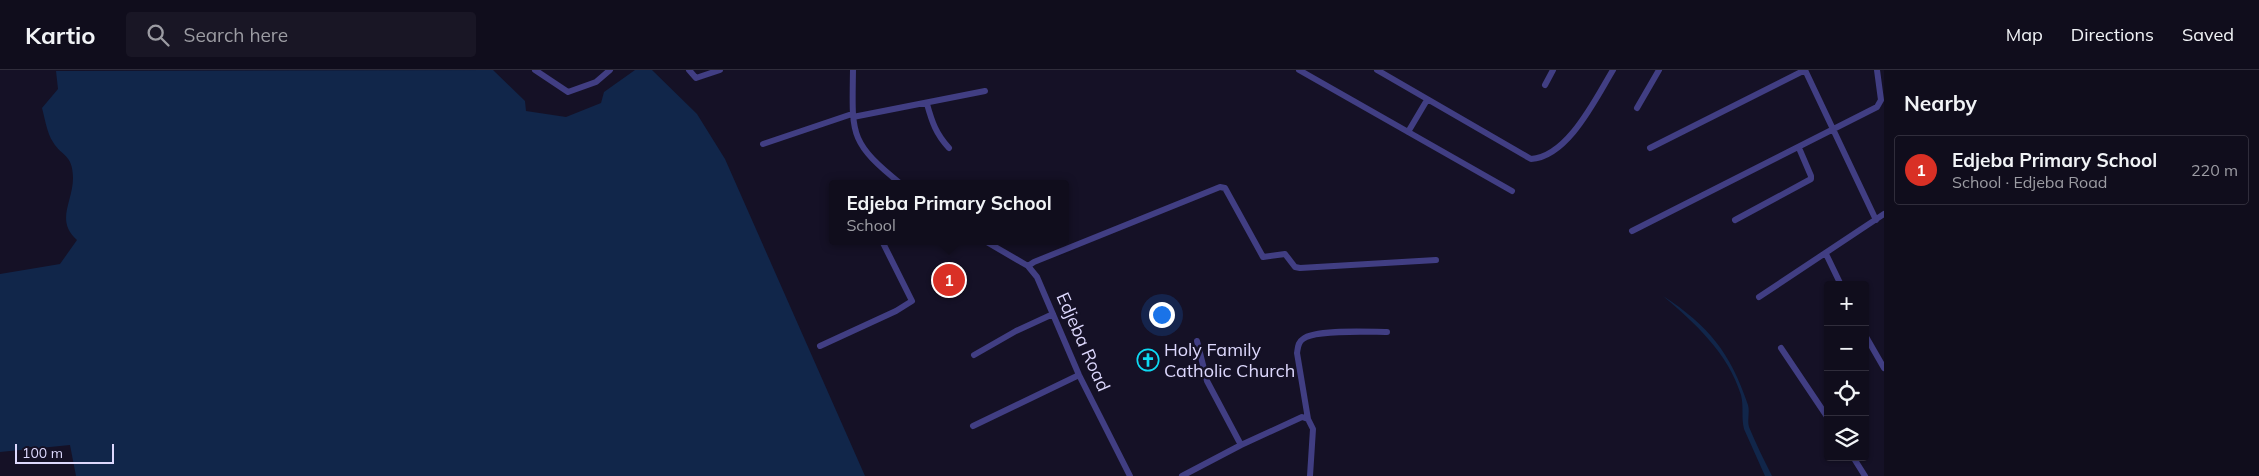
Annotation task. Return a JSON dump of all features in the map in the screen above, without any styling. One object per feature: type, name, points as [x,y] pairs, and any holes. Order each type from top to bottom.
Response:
[{"type":"street","points":[[535,70],[568,92],[596,82],[610,70]]},
{"type":"street","points":[[689,70],[696,78],[720,70]]},
{"type":"street","points":[[853,70],[853,116],[857,140],[864,150],[895,180]]},
{"type":"street","points":[[1299,70],[1512,191]]},
{"type":"street","points":[[1377,70],[1531,159],[1540,158],[1574,131],[1613,70]]},
{"type":"street","points":[[1545,85],[1553,70]]},
{"type":"street","points":[[1637,108],[1659,70]]},
{"type":"street","points":[[1650,148],[1805,70],[1876,220]]},
{"type":"street","points":[[1632,231],[1833,131],[1880,104],[1877,70]]},
{"type":"street","points":[[763,144],[853,116],[927,104],[985,91]]},
{"type":"street","points":[[1408,132],[1427,100]]},
{"type":"street","points":[[927,104],[933,126],[938,136],[949,148]]},
{"type":"street","points":[[1735,220],[1811,179],[1799,148]]},
{"type":"street","points":[[1028,266],[1109,231],[1220,187],[1225,188],[1263,257],[1285,254],[1295,267],[1300,268],[1436,260]]},
{"type":"street","points":[[1759,297],[1884,215]]},
{"type":"street","points":[[820,346],[896,311],[912,301],[884,245]]},
{"type":"street","name":"Edjeba Road","points":[[993,245],[1028,266],[1044,292],[1080,375],[1130,476]]},
{"type":"street","points":[[1826,254],[1839,281]]},
{"type":"street","points":[[974,355],[1016,331],[1053,314]]},
{"type":"street","points":[[1310,476],[1313,428],[1308,419],[1297,353],[1299,343],[1305,337],[1331,332],[1387,332]]},
{"type":"street","points":[[1197,341],[1207,381],[1241,445]]},
{"type":"street","points":[[1869,342],[1884,368]]},
{"type":"street","points":[[1781,348],[1827,416]]},
{"type":"street","points":[[973,426],[1080,375]]},
{"type":"street","points":[[1182,476],[1241,445],[1302,417],[1308,419]]},
{"type":"street","points":[[1856,461],[1865,476]]},
{"type":"water","points":[[493,70],[525,101],[526,111],[566,117],[601,103],[604,92],[635,70],[652,70],[697,114],[725,159],[865,476],[76,476],[70,445],[0,452],[0,274],[60,264],[77,240],[67,226],[66,218],[73,178],[71,164],[66,156],[56,147],[51,138],[42,108],[58,89],[56,71]]},
{"type":"water","points":[[1663,296],[1693,318],[1716,342],[1725,355],[1734,370],[1748,405],[1749,427],[1772,476],[1765,476],[1744,429],[1741,395],[1728,366],[1719,352],[1698,328]]},
{"type":"place","name":"Edjeba Primary School","points":[[949,280]]},
{"type":"place","name":"Holy Family Catholic Church","points":[[1148,360]]}]
